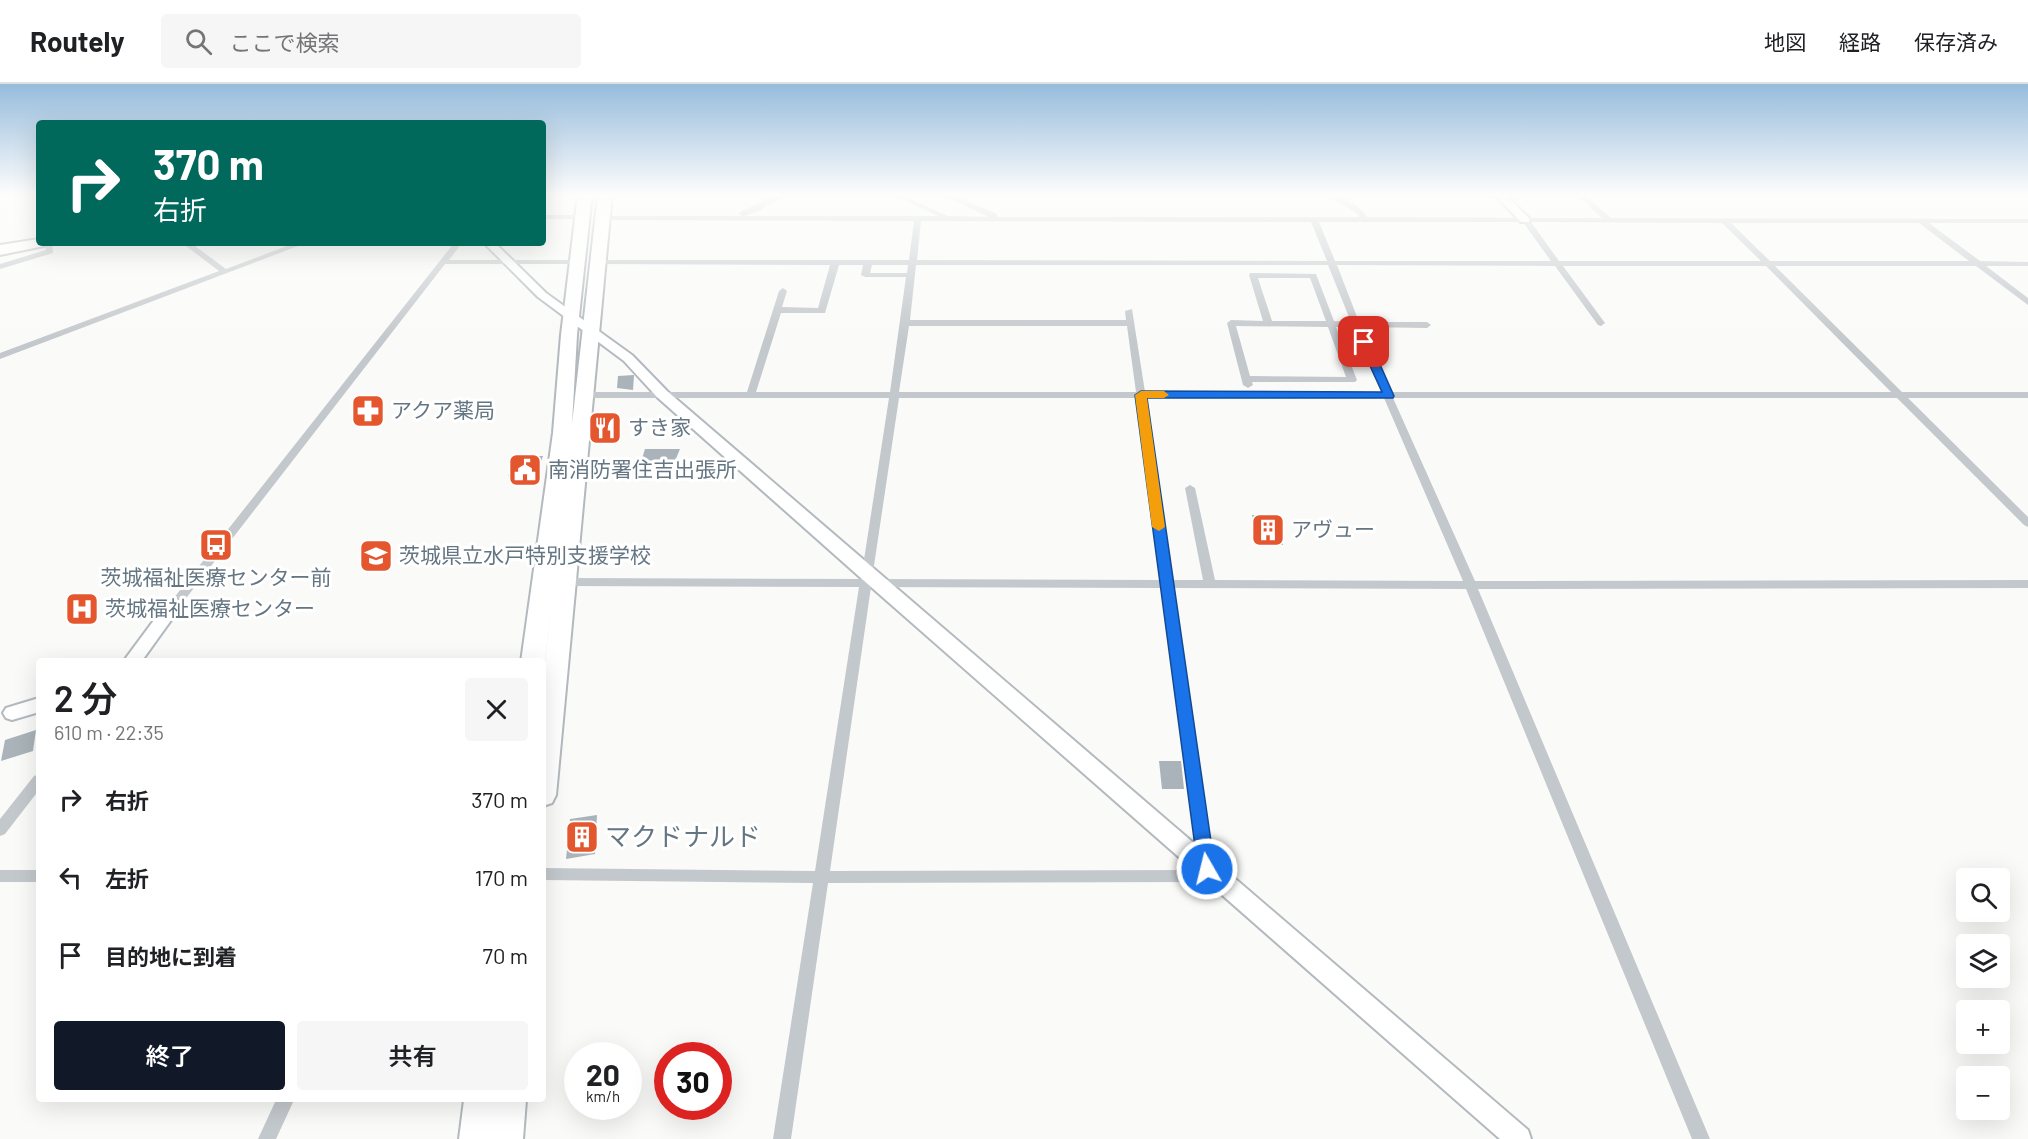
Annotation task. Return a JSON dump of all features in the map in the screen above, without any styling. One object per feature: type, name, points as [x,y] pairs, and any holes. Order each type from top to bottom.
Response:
[{"type":"highway","points":[[533,658],[562,433],[580,243]]},
{"type":"highway","points":[[546,765],[600,243]]},
{"type":"highway","points":[[0,250],[36,244]]},
{"type":"highway","points":[[476,1139],[480,1102]]},
{"type":"highway","points":[[506,1139],[510,1102]]},
{"type":"street","points":[[782,1139],[820,878],[870,581],[892,395],[905,323],[915,243]]},
{"type":"street","points":[[1325,243],[1356,324],[1470,584],[1701,1139]]},
{"type":"street","points":[[1543,243],[1601,323]]},
{"type":"street","points":[[1747,243],[2028,523]]},
{"type":"street","points":[[1950,243],[2028,302]]},
{"type":"street","points":[[0,267],[50,251],[49,246]]},
{"type":"street","points":[[190,246],[225,272]]},
{"type":"street","points":[[0,356],[294,246]]},
{"type":"street","points":[[134,658],[456,246]]},
{"type":"street","points":[[492,246],[542,295],[628,358],[662,394],[870,581],[1519,1139]]},
{"type":"street","points":[[443,262],[577,262]]},
{"type":"street","points":[[598,262],[2028,264]]},
{"type":"street","points":[[778,310],[822,311],[835,262]]},
{"type":"street","points":[[868,263],[865,275],[910,275]]},
{"type":"street","points":[[1246,379],[1352,380],[1313,276],[1253,275],[1268,322]]},
{"type":"street","points":[[751,394],[783,291]]},
{"type":"street","points":[[1129,311],[1207,869]]},
{"type":"street","points":[[905,323],[1131,323]]},
{"type":"street","points":[[1251,394],[1231,323],[1428,325]]},
{"type":"street","points":[[583,395],[2028,395]]},
{"type":"street","points":[[1190,488],[1210,585]]},
{"type":"street","points":[[564,582],[870,581],[1167,585],[2028,584]]},
{"type":"street","points":[[6,714],[36,706]]},
{"type":"street","points":[[0,830],[36,784]]},
{"type":"street","points":[[546,874],[820,878],[1194,876],[1207,869]]},
{"type":"street","points":[[0,876],[36,876]]},
{"type":"street","points":[[267,1139],[284,1102]]},
{"type":"building","points":[[634,375],[633,390],[617,388],[618,376]]},
{"type":"building","points":[[645,449],[680,449],[672,468],[639,468]]},
{"type":"building","name":"南消防署住吉出張所","points":[[519,456],[543,456],[535,476],[508,476]]},
{"type":"building","name":"アヴュー","points":[[1252,515],[1276,515],[1283,545],[1259,545]]},
{"type":"building","points":[[36,730],[33,751],[1,761],[5,740]]},
{"type":"building","points":[[1159,761],[1181,761],[1184,789],[1162,789]]},
{"type":"building","name":"マクドナルド","points":[[597,815],[595,854],[566,859],[570,819]]},
{"type":"slow traffic","points":[[1159,527],[1141,395],[1164,395]]},
{"type":"place","name":"アクア薬局","points":[[368,411]]},
{"type":"place","name":"すき家","points":[[605,428]]},
{"type":"place","name":"南消防署住吉出張所","points":[[525,470]]},
{"type":"place","name":"アヴュー","points":[[1268,530]]},
{"type":"place","name":"茨城福祉医療センター前","points":[[216,545]]},
{"type":"place","name":"茨城県立水戸特別支援学校","points":[[376,556]]},
{"type":"place","name":"茨城福祉医療センター","points":[[82,609]]},
{"type":"place","name":"マクドナルド","points":[[582,837]]},
{"type":"route","points":[[1207,869],[1141,395],[1389,396],[1364,342]]}]
